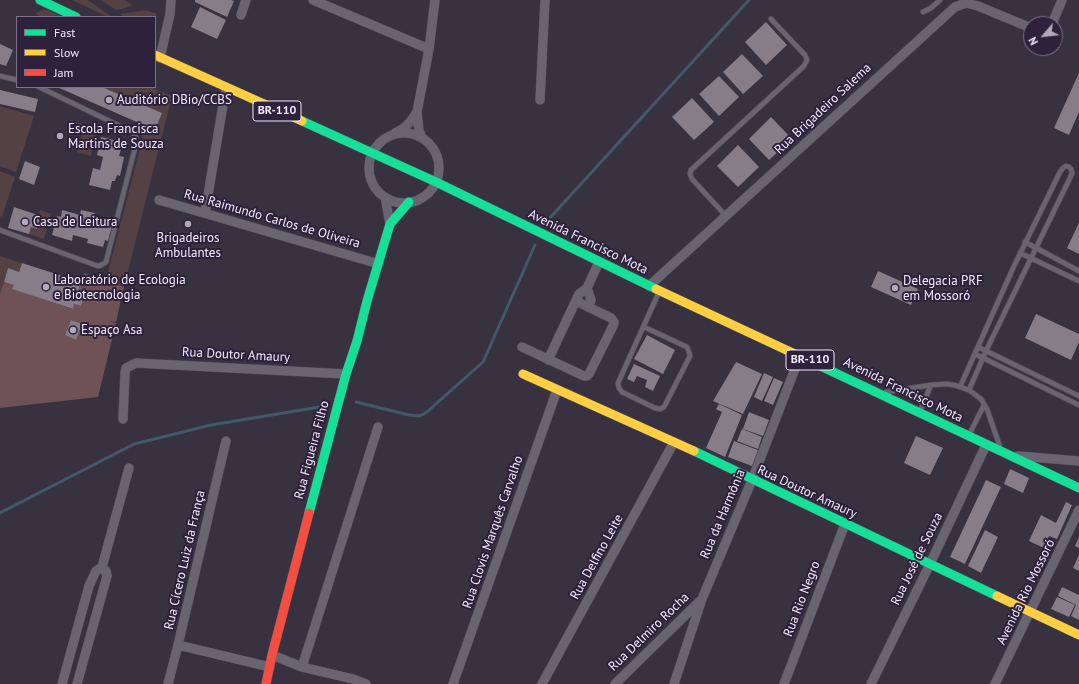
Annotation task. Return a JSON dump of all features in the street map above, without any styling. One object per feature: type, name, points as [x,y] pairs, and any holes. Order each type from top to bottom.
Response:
[{"type":"street","points":[[40,0],[74,16]]},
{"type":"street","points":[[158,56],[170,14],[171,0]]},
{"type":"street","points":[[242,15],[246,0]]},
{"type":"street","points":[[313,0],[429,49]]},
{"type":"street","points":[[422,138],[419,130],[417,112],[429,49],[435,0]]},
{"type":"street","points":[[540,100],[545,0]]},
{"type":"street","points":[[1055,16],[1062,0]]},
{"type":"street","name":"Rua Brigadeiro Salema","points":[[649,286],[955,7],[966,4],[979,4],[1023,24]]},
{"type":"street","name":"Avenida Francisco Mota","points":[[158,56],[436,182],[659,291],[1079,488]]},
{"type":"street","points":[[205,213],[226,87]]},
{"type":"street","points":[[394,135],[403,133],[413,134],[422,138],[436,153],[439,173],[436,182],[432,190],[418,200],[401,203],[392,201],[378,190],[372,182],[370,173],[372,154],[377,146],[385,139],[404,128],[417,112]]},
{"type":"street","name":"Rua Figueira Filho","points":[[385,197],[390,224]]},
{"type":"street","name":"Rua Raimundo Carlos de Oliveira","points":[[159,200],[378,264]]},
{"type":"street","name":"Rua Figueira Filho","points":[[266,684],[272,655],[346,374],[357,341],[367,301],[390,224],[409,202]]},
{"type":"street","points":[[548,360],[579,294],[587,288],[599,262]]},
{"type":"street","points":[[587,288],[591,300],[588,307]]},
{"type":"street","points":[[522,347],[548,360],[587,376],[614,322],[611,318],[576,302]]},
{"type":"street","name":"Rua da Harmônia","points":[[674,684],[702,599],[752,480],[800,356]]},
{"type":"street","name":"Rua Doutor Amaury","points":[[123,419],[126,368],[136,362],[346,374]]},
{"type":"street","name":"Rua Doutor Amaury","points":[[523,374],[674,442],[1079,635]]},
{"type":"street","name":"Rua Clovis Marquês Carvalho","points":[[453,684],[557,390]]},
{"type":"street","points":[[302,667],[378,427]]},
{"type":"street","name":"Rua Cícero Luiz da França","points":[[168,684],[226,441]]},
{"type":"street","name":"Rua Delfino Leite","points":[[542,684],[674,442]]},
{"type":"street","name":"Rua José de Souza","points":[[871,684],[986,445]]},
{"type":"street","name":"Avenida Francisco Mota","points":[[1005,454],[1079,460]]},
{"type":"street","points":[[62,684],[89,586],[96,571],[102,567],[128,468]]},
{"type":"street","name":"Avenida Rio Mossoró","points":[[995,684],[1079,510]]},
{"type":"street","name":"Rua Rio Negro","points":[[784,684],[845,524]]},
{"type":"street","points":[[77,684],[107,576],[106,571],[102,567]]},
{"type":"street","name":"Rua Delmiro Rocha","points":[[615,684],[702,599]]},
{"type":"street","points":[[178,645],[270,667]]},
{"type":"street","points":[[272,655],[302,667],[353,679],[366,684]]},
{"type":"lane","points":[[923,12],[931,8],[940,0]]},
{"type":"lane","points":[[726,216],[692,179],[690,174],[691,170],[804,66],[807,60],[805,55],[772,19]]},
{"type":"lane","points":[[0,76],[16,80]]},
{"type":"lane","points":[[0,230],[95,265],[99,266],[106,262],[136,144],[135,135],[130,131],[41,88]]},
{"type":"lane","points":[[960,387],[1025,242],[1060,172],[1066,166],[1069,167],[1072,173],[1069,180],[986,351],[969,390]]},
{"type":"lane","points":[[1025,242],[1079,271]]},
{"type":"lane","points":[[1020,253],[1079,281]]},
{"type":"lane","points":[[644,327],[687,347],[690,352],[690,356],[664,406],[660,409],[622,392],[619,388],[618,382],[659,291]]},
{"type":"lane","points":[[978,347],[1079,396]]},
{"type":"lane","points":[[975,354],[1079,405]]},
{"type":"lane","points":[[1018,375],[1022,368]]},
{"type":"lane","points":[[878,393],[946,384],[969,390],[981,399],[1005,454]]},
{"type":"lane","points":[[919,413],[931,385]]},
{"type":"lane","points":[[969,436],[984,405]]},
{"type":"shaded area","points":[[72,0],[88,0],[111,16],[106,16]]},
{"type":"shaded area","points":[[101,0],[125,0],[133,5],[116,10]]},
{"type":"shaded area","points":[[45,9],[61,16],[40,16],[36,13]]},
{"type":"shaded area","points":[[146,10],[157,14],[156,16],[122,16],[120,14]]},
{"type":"shaded area","points":[[103,88],[152,88],[172,96],[124,287],[106,280],[141,144],[144,125]]},
{"type":"shaded area","points":[[0,106],[34,116],[16,172],[0,166]]},
{"type":"shaded area","points":[[70,120],[97,129],[91,156],[77,152],[83,131],[69,127]]},
{"type":"shaded area","points":[[0,171],[15,177],[2,217],[0,216]]},
{"type":"shaded area","points":[[40,210],[51,214],[44,239],[29,234],[31,227],[37,229],[41,216],[39,215]]},
{"type":"shaded area","points":[[0,256],[22,263],[19,272],[8,269],[0,294]]},
{"type":"shaded area","points":[[84,273],[124,287],[116,322],[108,321],[116,323],[98,397],[0,408],[0,294],[4,282],[14,285],[13,289],[72,309],[74,304],[81,306],[84,297],[77,294]],"holes":[[[71,320],[82,325],[76,340],[65,335]]]},
{"type":"building","points":[[195,0],[234,1],[227,17],[195,2]]},
{"type":"building","points":[[200,7],[226,20],[217,39],[191,27]]},
{"type":"building","points":[[766,22],[787,45],[766,65],[745,42]]},
{"type":"building","points":[[0,44],[13,50],[6,66],[0,64]]},
{"type":"building","points":[[742,54],[763,76],[743,94],[723,72]]},
{"type":"building","points":[[1079,73],[1079,112],[1069,135],[1054,128]]},
{"type":"building","points":[[719,76],[739,97],[719,116],[699,94]]},
{"type":"building","name":"Auditório DBio/CCBS","points":[[59,88],[104,88],[162,113],[155,130]]},
{"type":"building","points":[[0,90],[38,99],[35,112],[0,104]]},
{"type":"building","points":[[692,98],[714,122],[694,140],[672,117]]},
{"type":"building","points":[[771,117],[792,139],[769,160],[749,139]]},
{"type":"building","points":[[101,137],[123,142],[119,156],[124,157],[120,176],[117,175],[115,181],[112,181],[110,190],[89,185],[93,168],[100,170],[103,157],[97,155]]},
{"type":"building","points":[[738,145],[759,167],[738,187],[717,166]]},
{"type":"building","points":[[25,161],[40,167],[34,185],[19,179]]},
{"type":"building","name":"Casa de Leitura","points":[[14,207],[41,216],[37,229],[31,227],[29,234],[8,228]]},
{"type":"building","points":[[62,210],[80,215],[81,210],[95,213],[94,217],[113,222],[108,241],[105,240],[103,247],[87,243],[88,239],[73,235],[72,241],[52,235],[57,216],[61,217]]},
{"type":"building","points":[[1079,223],[1079,254],[1067,248]]},
{"type":"building","name":"Laboratório de Ecologia e Biotecnologia","points":[[22,263],[81,282],[77,294],[84,296],[81,306],[74,304],[73,309],[12,289],[14,285],[4,282],[8,268],[19,272]]},
{"type":"building","name":"Delegacia PRF em Mossoró","points":[[878,271],[918,289],[911,305],[871,287]]},
{"type":"building","points":[[1036,314],[1079,334],[1079,342],[1071,360],[1025,338]]},
{"type":"building","name":"Espaço Asa","points":[[71,320],[82,324],[76,340],[65,335]]},
{"type":"building","points":[[647,335],[675,350],[663,374],[634,359]]},
{"type":"building","points":[[736,362],[762,374],[743,414],[713,401]]},
{"type":"building","points":[[634,364],[660,376],[653,391],[645,387],[647,380],[637,376],[634,382],[627,379]]},
{"type":"building","points":[[764,373],[773,377],[762,401],[754,397]]},
{"type":"building","points":[[774,378],[783,382],[773,405],[764,401]]},
{"type":"building","points":[[719,404],[742,415],[725,457],[706,448],[722,412],[716,409]]},
{"type":"building","points":[[749,412],[769,420],[763,436],[743,429]]},
{"type":"building","points":[[742,429],[762,437],[758,449],[737,441]]},
{"type":"building","points":[[916,436],[943,448],[930,475],[904,463]]},
{"type":"building","points":[[734,441],[758,450],[752,466],[728,457]]},
{"type":"building","points":[[1010,469],[1029,478],[1023,493],[1004,484]]},
{"type":"building","points":[[986,480],[1001,487],[965,564],[950,557]]},
{"type":"building","points":[[1066,502],[1072,505],[1057,539],[1049,536],[1044,548],[1029,541],[1041,515],[1056,523]]},
{"type":"building","points":[[985,530],[998,537],[981,573],[968,566]]},
{"type":"building","points":[[1079,537],[1079,548],[1075,546]]},
{"type":"building","points":[[1079,555],[1079,571],[1073,568]]},
{"type":"building","points":[[1062,587],[1079,595],[1079,620],[1071,616],[1076,605],[1058,596]]},
{"type":"building","points":[[1057,597],[1075,605],[1069,617],[1051,609]]},
{"type":"waterway","points":[[548,220],[749,0]]},
{"type":"waterway","points":[[356,402],[409,415],[418,416],[428,411],[483,362],[535,245]]},
{"type":"waterway","points":[[0,513],[134,444],[211,425],[326,406]]},
{"type":"traffic: fast","points":[[40,0],[74,16]]},
{"type":"traffic: fast","points":[[302,121],[436,182],[656,289]]},
{"type":"traffic: fast","points":[[309,513],[346,374],[357,341],[367,301],[390,224],[409,202]]},
{"type":"traffic: fast","points":[[812,362],[1079,488]]},
{"type":"traffic: fast","points":[[694,451],[997,596]]},
{"type":"traffic: slow","points":[[156,55],[302,121]]},
{"type":"traffic: slow","points":[[656,289],[812,362]]},
{"type":"traffic: slow","points":[[523,374],[694,451]]},
{"type":"traffic: slow","points":[[997,596],[1079,635]]},
{"type":"traffic: jam","points":[[266,684],[272,655],[309,513]]},
{"type":"place","name":"Auditório DBio/CCBS","points":[[109,100]]},
{"type":"place","name":"Escola Francisca Martins de Souza","points":[[60,136]]},
{"type":"place","name":"Casa de Leitura","points":[[25,222]]},
{"type":"place","name":"Brigadeiros Ambulantes","points":[[188,224]]},
{"type":"place","name":"Laboratório de Ecologia e Biotecnologia","points":[[46,287]]},
{"type":"place","name":"Delegacia PRF em Mossoró","points":[[895,288]]},
{"type":"place","name":"Espaço Asa","points":[[73,330]]}]
